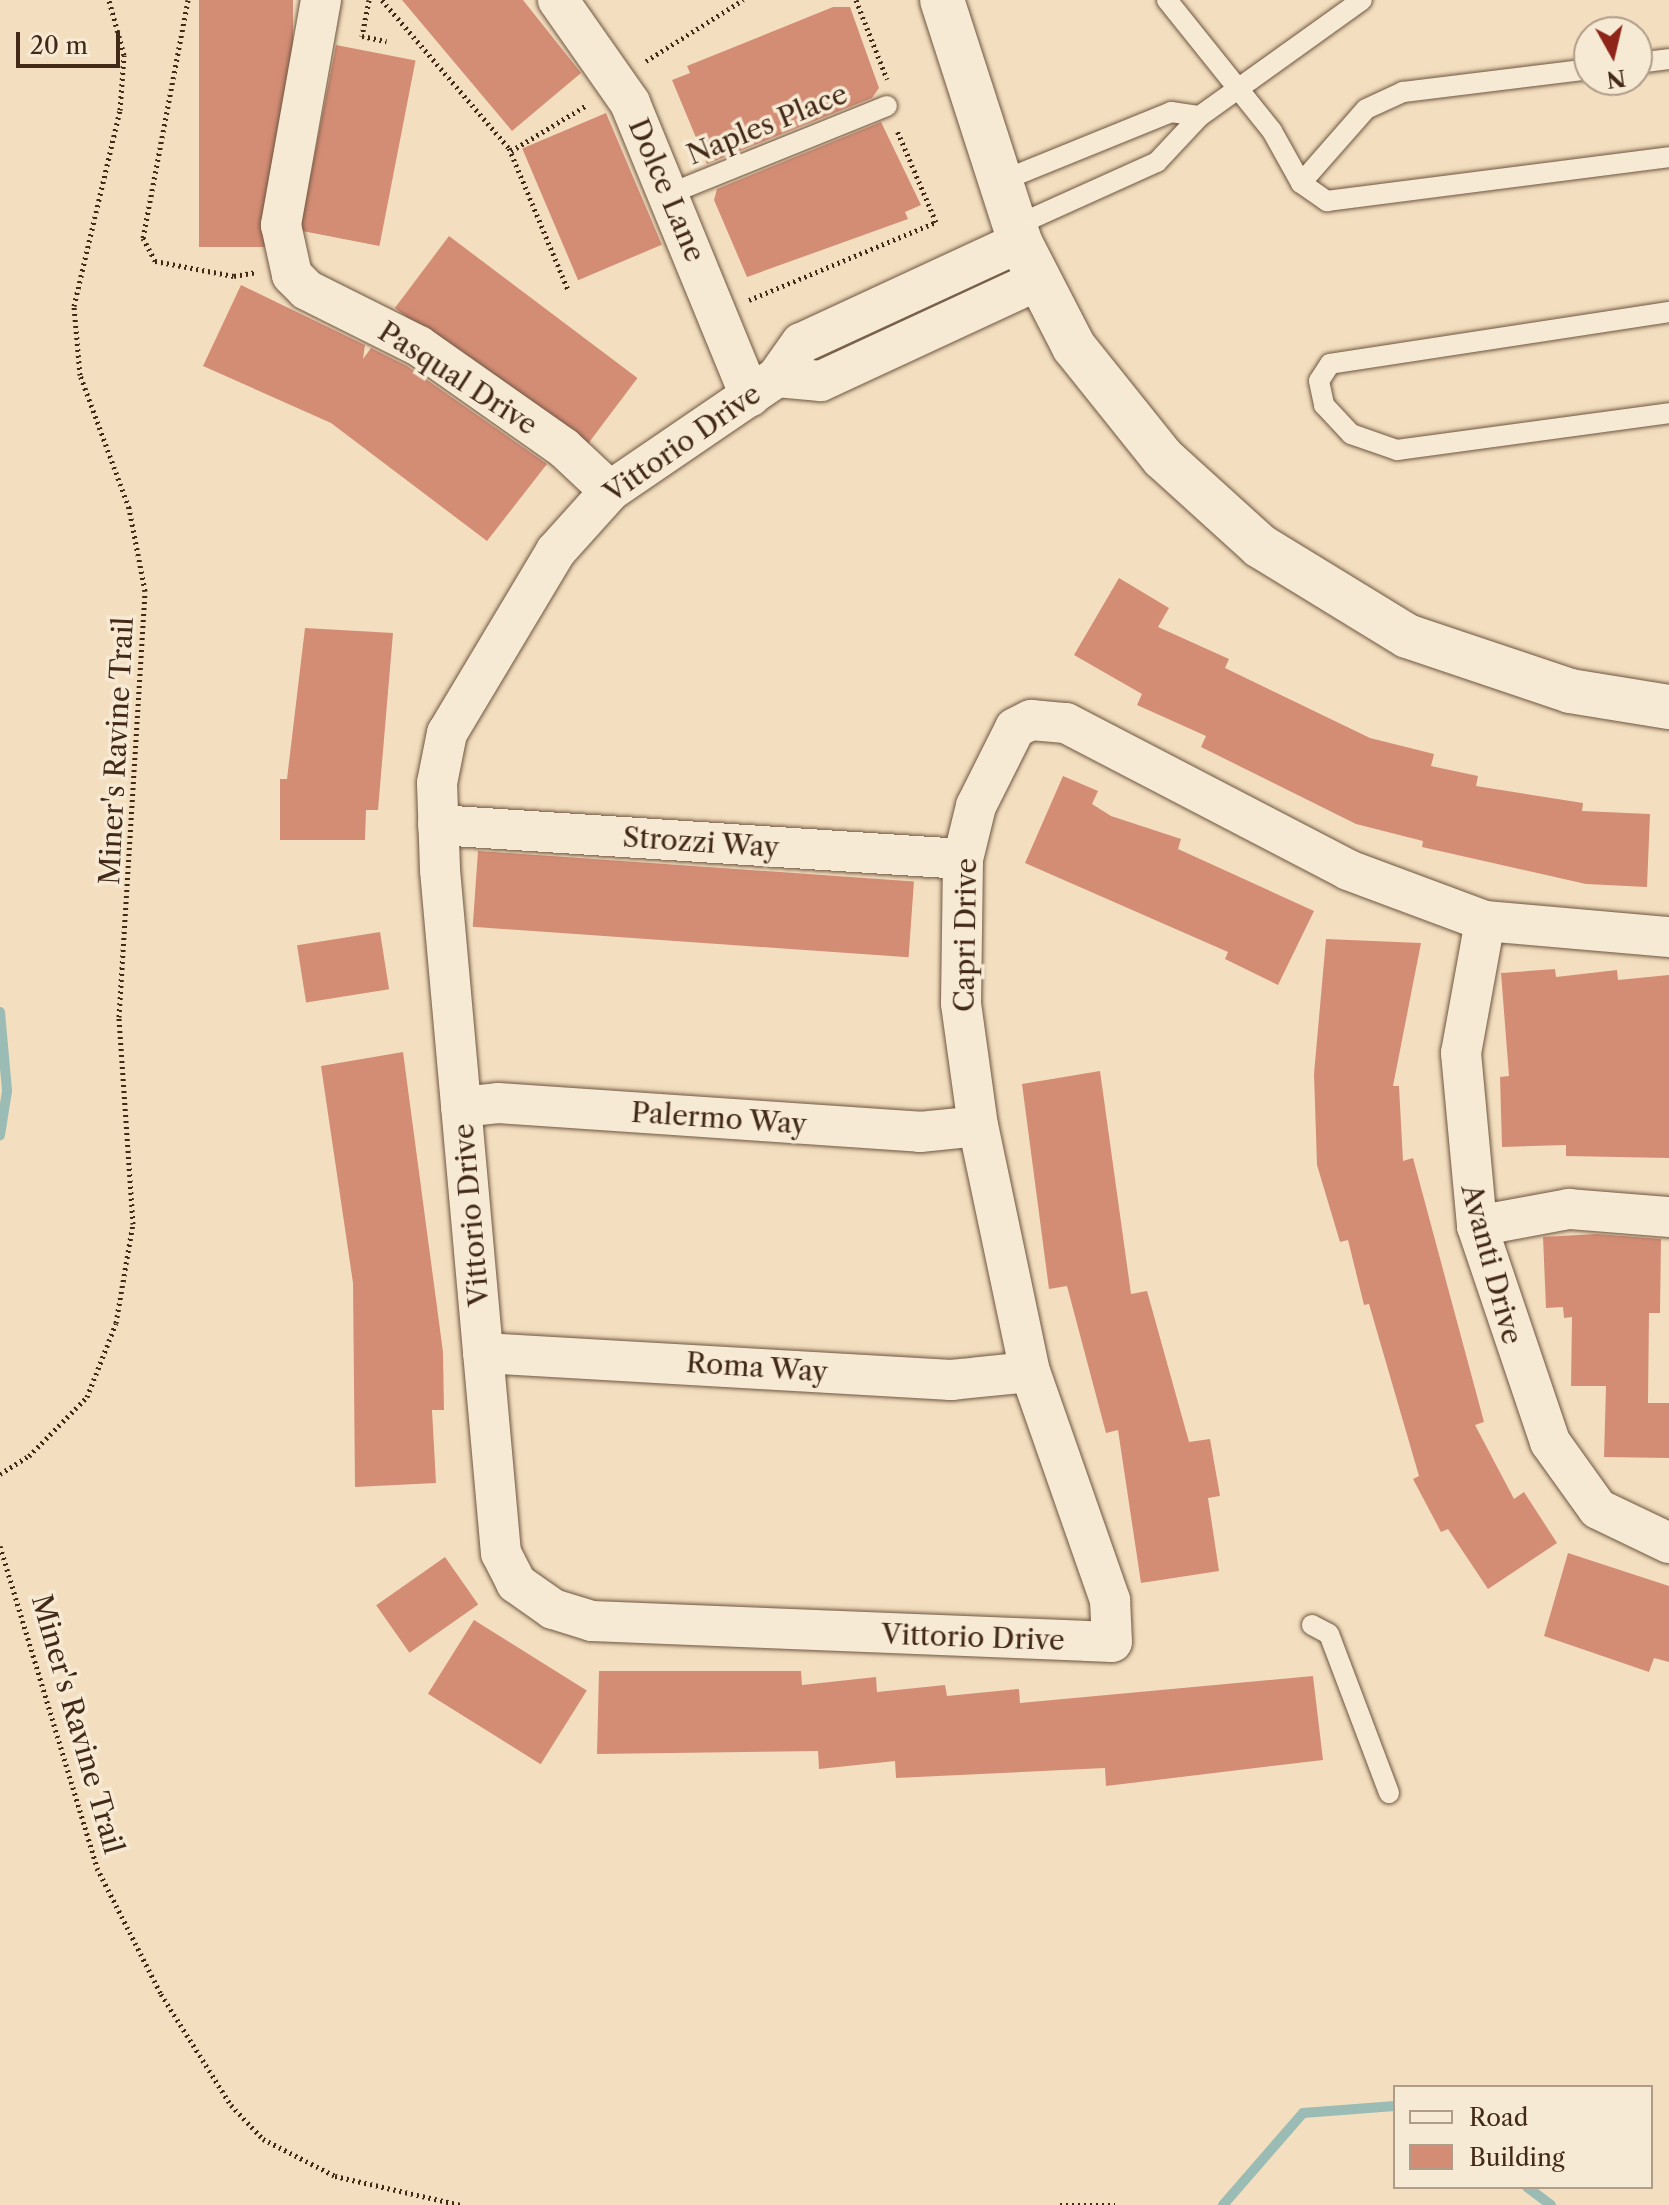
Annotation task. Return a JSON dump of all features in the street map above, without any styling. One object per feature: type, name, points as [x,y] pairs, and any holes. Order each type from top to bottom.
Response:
[{"type":"street","name":"Pasqual Drive","points":[[321,0],[281,225],[292,275],[307,290],[419,346],[564,448],[610,491]]},
{"type":"street","name":"Dolce Lane","points":[[558,0],[620,83],[669,194],[764,386]]},
{"type":"street","points":[[942,0],[999,182],[1025,249],[1074,347],[1163,458],[1296,572],[1458,657],[1570,691],[1669,707]]},
{"type":"street","name":"Vittorio Drive","points":[[764,386],[821,381],[852,367],[1025,249]]},
{"type":"street","name":"Vittorio Drive","points":[[1025,249],[801,343],[764,386],[610,491],[556,551],[447,733],[438,825],[501,1553],[516,1583],[553,1609],[592,1621],[1112,1642]]},
{"type":"street","points":[[834,328],[852,367]]},
{"type":"street","name":"Capri Drive","points":[[1112,1642],[1110,1600],[1030,1372],[978,1126],[961,1003],[963,859],[999,747],[1031,720],[1066,723],[1348,870],[1485,921],[1669,937]]},
{"type":"street","name":"Strozzi Way","points":[[438,825],[963,859]]},
{"type":"street","name":"Avanti Drive","points":[[1485,921],[1461,1053],[1477,1226],[1550,1442],[1598,1509],[1669,1543]]},
{"type":"street","name":"Palermo Way","points":[[461,1107],[498,1103],[920,1132],[978,1126]]},
{"type":"street","points":[[1477,1226],[1569,1209],[1669,1217]]},
{"type":"street","name":"Roma Way","points":[[483,1353],[951,1380],[1030,1372]]},
{"type":"lane","points":[[1025,249],[1157,162],[1200,116],[1362,0]]},
{"type":"lane","points":[[1176,3],[1236,89],[1272,131],[1301,183],[1327,201],[1669,157]]},
{"type":"lane","points":[[1301,183],[1366,109],[1403,92],[1573,71]]},
{"type":"lane","name":"Naples Place","points":[[669,194],[887,106]]},
{"type":"lane","points":[[999,182],[1171,112],[1200,116]]},
{"type":"lane","points":[[1669,312],[1330,364],[1319,381],[1324,405],[1351,434],[1397,450],[1669,413]]},
{"type":"lane","points":[[1312,1625],[1329,1634],[1389,1793]]},
{"type":"path","name":"Miner's Ravine Trail","points":[[0,1474],[29,1456],[87,1397],[116,1323],[133,1224],[119,1017],[145,591],[129,508],[80,375],[74,322],[124,78],[109,0]]},
{"type":"path","points":[[188,0],[143,238],[155,261],[234,276],[266,268]]},
{"type":"path","points":[[369,0],[362,36],[386,41]]},
{"type":"path","points":[[382,0],[511,151],[568,290]]},
{"type":"path","points":[[645,61],[743,0]]},
{"type":"path","points":[[737,305],[936,222],[887,106],[880,85],[888,82],[856,0]]},
{"type":"path","points":[[511,151],[591,102]]},
{"type":"path","name":"Miner's Ravine Trail","points":[[0,1546],[97,1868],[161,1994],[231,2105],[263,2139],[335,2176],[461,2205]]},
{"type":"path","points":[[1060,2205],[1115,2205]]},
{"type":"building","points":[[199,0],[293,0],[293,247],[199,247]]},
{"type":"building","points":[[402,0],[523,0],[581,73],[512,131]]},
{"type":"building","points":[[833,7],[850,7],[879,88],[872,98],[707,164],[672,80],[690,73],[687,66]]},
{"type":"building","points":[[336,45],[416,60],[379,246],[300,231]]},
{"type":"building","points":[[606,113],[662,245],[578,280],[522,149]]},
{"type":"building","points":[[881,122],[921,205],[905,212],[908,219],[747,277],[714,200],[717,189]]},
{"type":"building","points":[[449,236],[637,378],[583,450],[395,308]]},
{"type":"building","points":[[241,285],[365,345],[363,359],[371,348],[407,366],[547,464],[487,541],[331,423],[203,366]]},
{"type":"building","points":[[1119,578],[1169,608],[1158,627],[1229,659],[1225,668],[1370,738],[1434,754],[1431,766],[1478,776],[1476,786],[1583,803],[1582,811],[1650,814],[1647,887],[1586,884],[1422,847],[1423,841],[1356,824],[1201,747],[1206,736],[1137,705],[1142,694],[1074,655]]},
{"type":"building","points":[[305,628],[393,633],[378,810],[366,810],[365,840],[280,840],[280,779],[287,779]]},
{"type":"building","points":[[1063,776],[1098,791],[1092,804],[1111,816],[1181,839],[1178,849],[1314,911],[1278,985],[1225,959],[1228,952],[1025,863]]},
{"type":"building","points":[[478,851],[914,881],[909,957],[473,927]]},
{"type":"building","points":[[380,932],[389,989],[306,1002],[297,945]]},
{"type":"building","points":[[1326,939],[1421,943],[1393,1086],[1399,1086],[1403,1161],[1413,1158],[1484,1422],[1475,1425],[1514,1499],[1524,1492],[1557,1543],[1488,1589],[1448,1529],[1441,1532],[1413,1479],[1419,1476],[1369,1304],[1364,1305],[1348,1240],[1340,1242],[1317,1165],[1314,1074]]},
{"type":"building","points":[[1555,969],[1556,977],[1617,970],[1618,980],[1669,975],[1669,1158],[1566,1156],[1566,1145],[1502,1147],[1500,1077],[1509,1076],[1501,973]]},
{"type":"building","points":[[403,1052],[443,1352],[444,1410],[432,1410],[436,1483],[355,1487],[353,1283],[321,1066]]},
{"type":"building","points":[[1100,1071],[1131,1294],[1147,1291],[1189,1442],[1210,1439],[1220,1496],[1208,1498],[1219,1571],[1141,1583],[1118,1430],[1106,1433],[1067,1286],[1049,1289],[1022,1084]]},
{"type":"building","points":[[1596,1234],[1661,1239],[1660,1313],[1649,1313],[1648,1403],[1669,1403],[1669,1458],[1604,1457],[1606,1386],[1571,1386],[1572,1317],[1564,1318],[1563,1307],[1546,1308],[1543,1237]]},
{"type":"building","points":[[1568,1553],[1669,1586],[1669,1662],[1654,1658],[1649,1672],[1544,1636]]},
{"type":"building","points":[[445,1557],[478,1605],[409,1653],[376,1605]]},
{"type":"building","points":[[474,1620],[587,1690],[541,1764],[428,1694]]},
{"type":"building","points":[[599,1671],[801,1671],[802,1685],[876,1677],[877,1692],[945,1685],[947,1696],[1019,1689],[1020,1703],[1313,1676],[1323,1760],[1106,1786],[1105,1768],[896,1778],[895,1761],[819,1769],[818,1751],[597,1754]]},
{"type":"waterway","points":[[0,1012],[7,1091],[0,1135]]},
{"type":"waterway","points":[[1223,2205],[1303,2113],[1393,2106]]},
{"type":"waterway","points":[[1530,2189],[1551,2205]]}]
